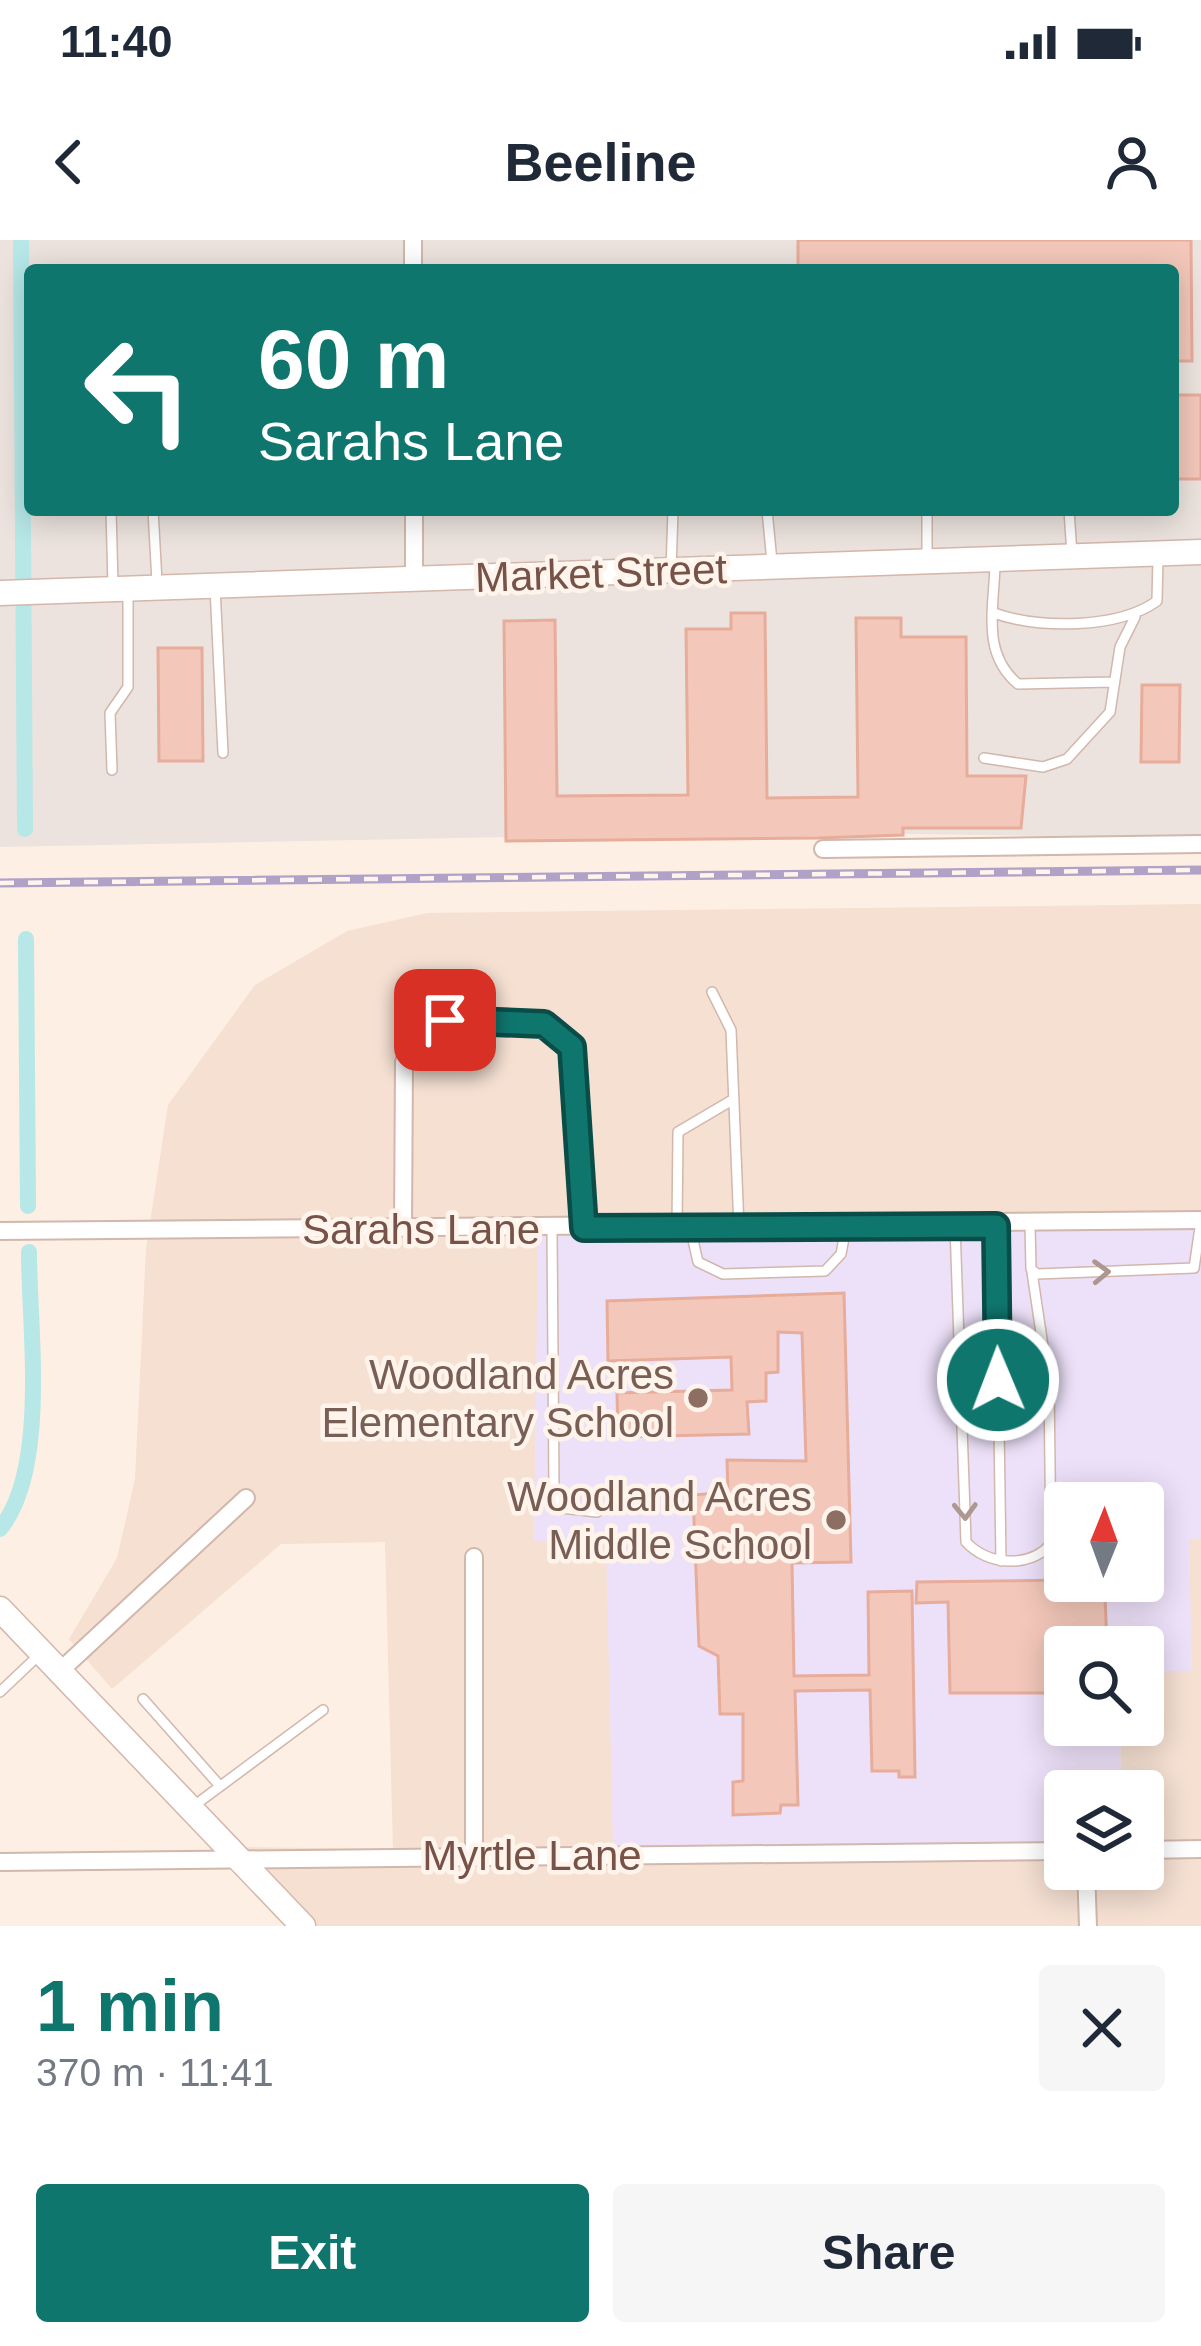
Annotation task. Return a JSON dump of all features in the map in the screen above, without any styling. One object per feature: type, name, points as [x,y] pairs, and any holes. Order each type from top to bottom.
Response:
[{"type":"main road","name":"Market Street","points":[[0,593],[1201,552]]},
{"type":"main road","points":[[0,1610],[303,1926]]},
{"type":"street","points":[[414,516],[414,580]]},
{"type":"street","points":[[823,849],[1201,844]]},
{"type":"street","points":[[403,1228],[404,1062],[422,1032],[445,1020],[544,1024],[572,1047],[584,1228]]},
{"type":"street","name":"Sarahs Lane","points":[[0,1231],[996,1226],[1201,1220]]},
{"type":"street","points":[[60,1671],[245,1498]]},
{"type":"street","points":[[474,1557],[474,1854]]},
{"type":"street","points":[[1164,1850],[1201,1849]]},
{"type":"street","name":"Myrtle Lane","points":[[0,1862],[1044,1852]]},
{"type":"street","points":[[1087,1890],[1088,1926]]},
{"type":"lane","points":[[112,516],[128,687],[110,713],[112,770]]},
{"type":"lane","points":[[153,516],[158,588]]},
{"type":"lane","points":[[671,571],[673,516]]},
{"type":"lane","points":[[768,516],[772,567]]},
{"type":"lane","points":[[927,516],[928,561]]},
{"type":"lane","points":[[1069,516],[1072,555]]},
{"type":"lane","points":[[984,758],[1043,767],[1067,759],[1110,712],[1120,646],[1135,616],[1157,601],[1158,552]]},
{"type":"lane","points":[[995,558],[991,650],[1000,669],[1018,684],[1113,682]]},
{"type":"lane","points":[[215,586],[223,753]]},
{"type":"lane","points":[[994,613],[1022,623],[1135,616]]},
{"type":"lane","points":[[712,992],[730,1030],[739,1228]]},
{"type":"lane","points":[[734,1100],[678,1132],[684,1227],[698,1262],[723,1274],[825,1271],[841,1254],[846,1227]]},
{"type":"lane","points":[[1032,1272],[1194,1268],[1201,1220]]},
{"type":"lane","points":[[955,1226],[966,1542],[977,1555],[1001,1561],[1029,1559],[1052,1544],[1049,1387],[1030,1225]]},
{"type":"lane","points":[[996,1226],[1001,1561]]},
{"type":"lane","points":[[552,1228],[554,1489],[561,1508],[597,1512]]},
{"type":"lane","points":[[0,1692],[42,1652]]},
{"type":"lane","points":[[143,1699],[220,1786]]},
{"type":"lane","points":[[190,1808],[322,1709]]},
{"type":"shaded area","points":[[0,240],[1201,240],[1201,838],[762,832],[0,847]]},
{"type":"shaded area","points":[[1201,904],[1201,1228],[539,1233],[534,1541],[606,1541],[1044,1829],[1044,1890],[1164,1890],[1164,1770],[1121,1770],[1120,1746],[1164,1746],[1164,1671],[1191,1670],[1189,1539],[1201,1538],[1201,1926],[310,1926],[232,1847],[393,1849],[385,1542],[281,1544],[112,1689],[69,1639],[117,1558],[135,1479],[146,1249],[168,1105],[255,985],[347,931],[427,913]]},
{"type":"shaded area","name":"Woodland Acres Middle School","points":[[1201,1228],[1201,1538],[1189,1540],[1192,1671],[1164,1671],[1164,1626],[1044,1626],[1044,1746],[1120,1746],[1121,1770],[1044,1770],[1044,1843],[613,1847],[606,1542],[534,1541],[538,1233]]},
{"type":"building","points":[[798,240],[1191,240],[1192,361],[1179,361],[1179,264],[798,264]]},
{"type":"building","points":[[1179,395],[1201,395],[1201,479],[1179,479]]},
{"type":"building","points":[[731,613],[765,613],[767,798],[858,797],[856,618],[901,618],[901,637],[966,637],[967,776],[1026,776],[1021,828],[903,828],[903,835],[818,838],[506,841],[504,621],[555,620],[557,796],[688,795],[686,629],[731,629]]},
{"type":"building","points":[[158,648],[202,648],[203,761],[159,761]]},
{"type":"building","points":[[1142,685],[1180,685],[1179,762],[1141,762]]},
{"type":"building","points":[[844,1293],[851,1562],[792,1563],[794,1676],[869,1675],[868,1592],[912,1591],[915,1777],[899,1777],[899,1771],[872,1771],[870,1690],[795,1691],[798,1805],[781,1805],[780,1813],[733,1815],[733,1782],[743,1781],[743,1714],[720,1714],[718,1656],[699,1646],[693,1495],[728,1492],[727,1460],[806,1461],[802,1333],[778,1332],[778,1372],[766,1373],[766,1401],[747,1402],[749,1434],[618,1437],[617,1393],[732,1390],[731,1357],[608,1361],[607,1301]]},
{"type":"building","points":[[1044,1580],[1044,1602],[1105,1602],[1106,1626],[1044,1626],[1044,1693],[950,1693],[948,1602],[916,1603],[917,1582]]},
{"type":"waterway","points":[[21,240],[25,829]]},
{"type":"waterway","points":[[26,939],[28,1206]]},
{"type":"waterway","points":[[0,1529],[15,1503],[31,1435],[29,1252]]},
{"type":"railway","points":[[0,883],[1201,870]]},
{"type":"place","name":"Woodland Acres Elementary School","points":[[698,1398]]},
{"type":"place","name":"Woodland Acres Middle School","points":[[836,1520]]},
{"type":"route","points":[[445,1020],[544,1024],[572,1047],[584,1228],[996,1226],[998,1380]]}]
